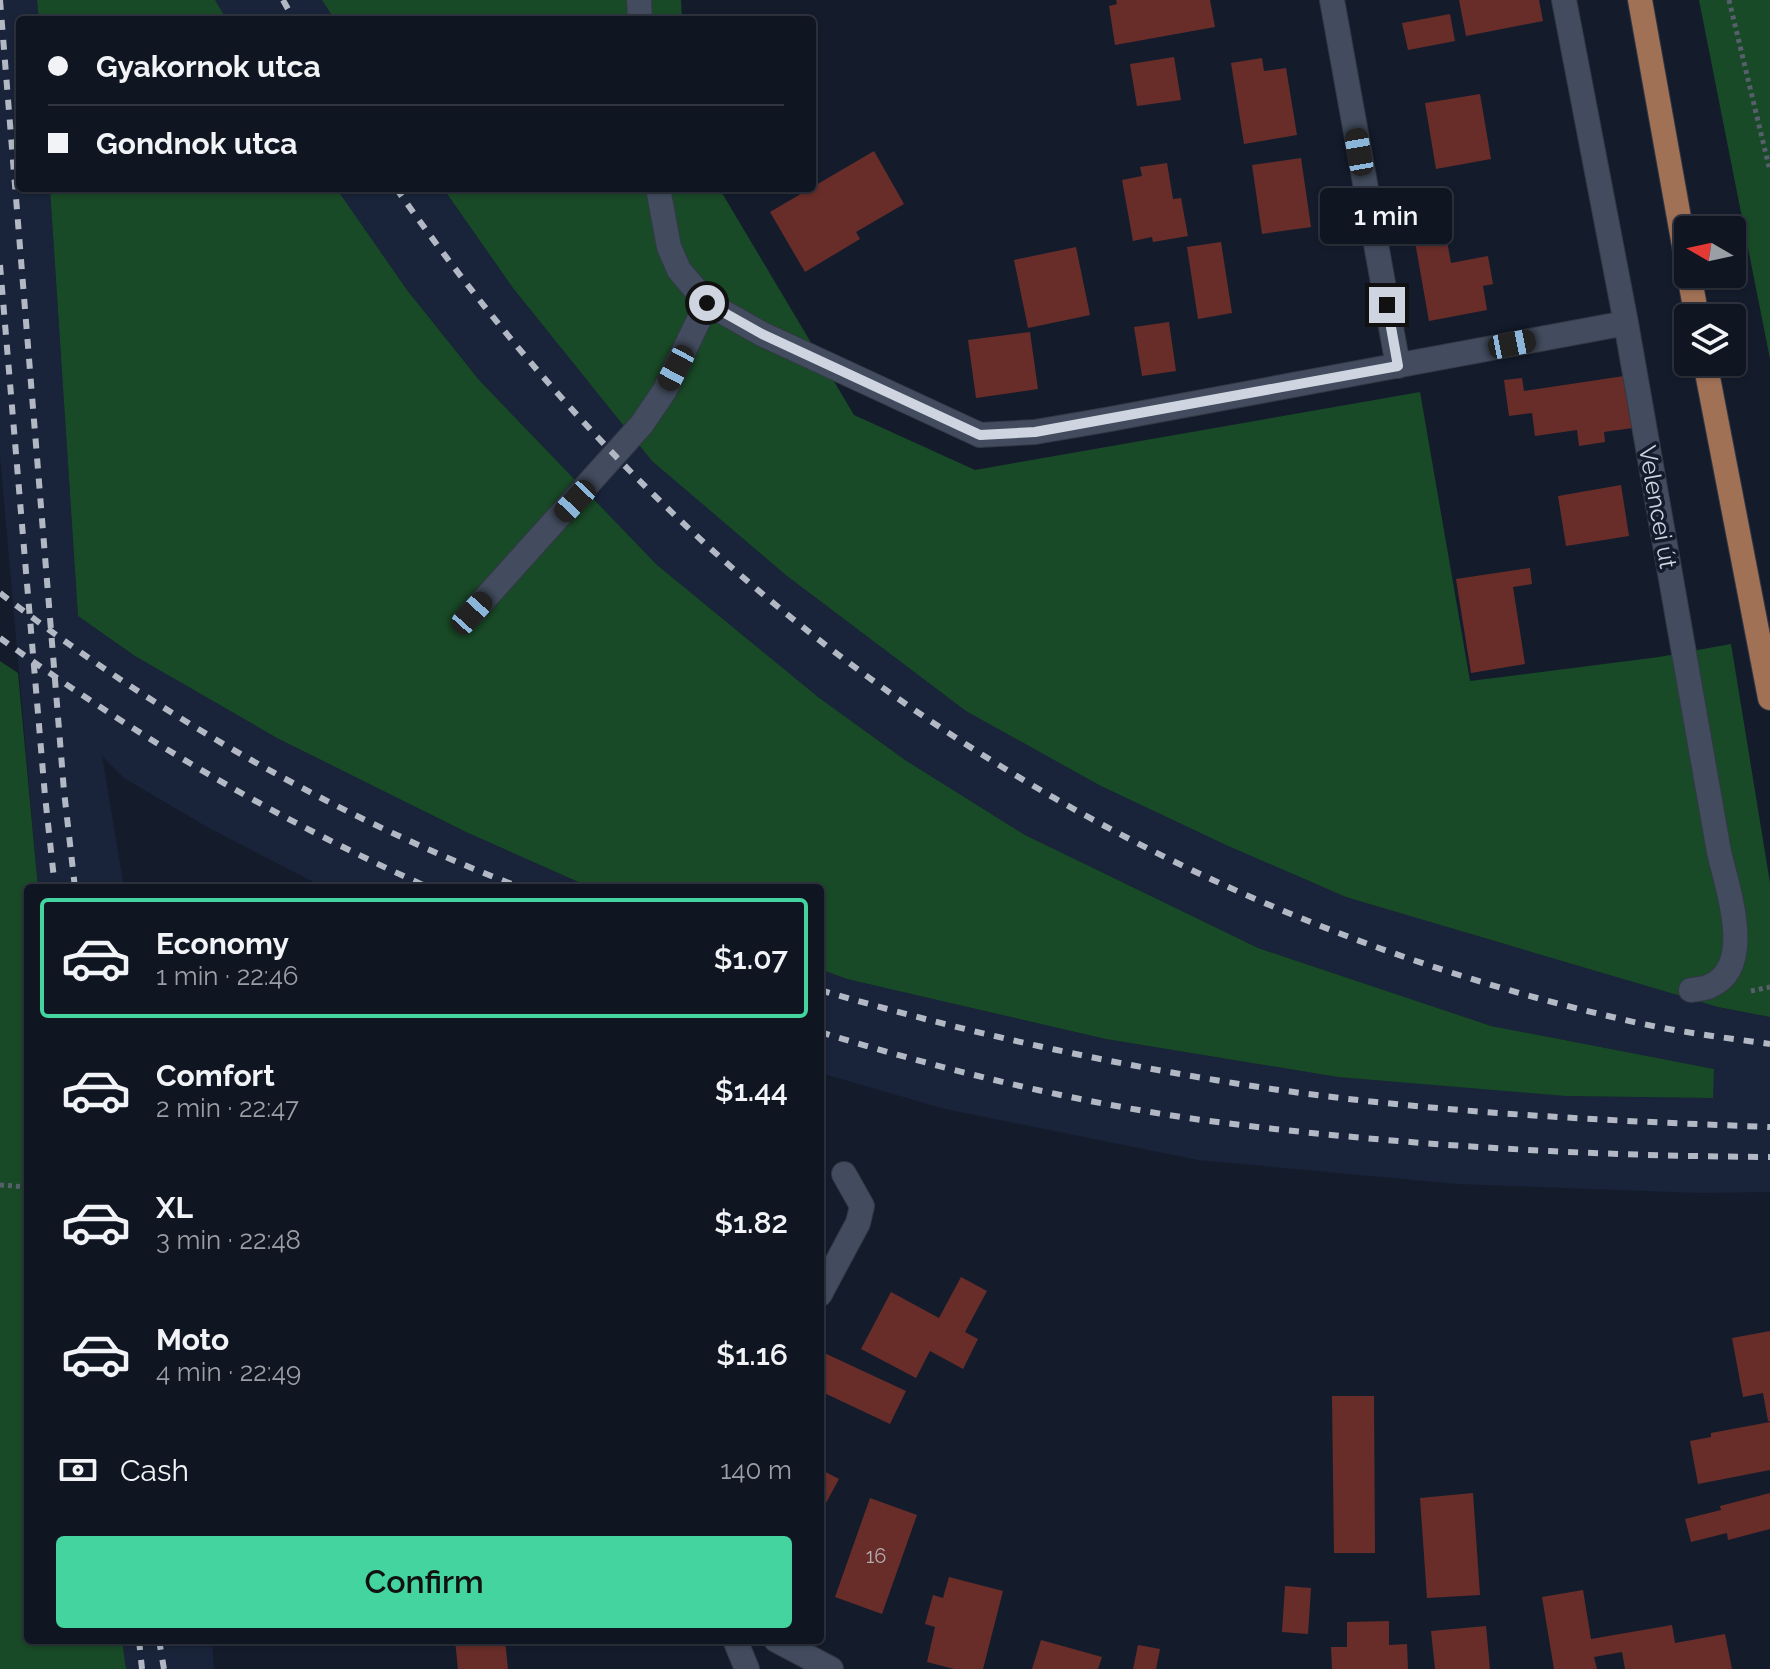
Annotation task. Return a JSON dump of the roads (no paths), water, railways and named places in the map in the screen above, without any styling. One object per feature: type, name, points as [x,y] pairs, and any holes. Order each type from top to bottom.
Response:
[{"type":"main road","points":[[1640,0],[1678,216]]},
{"type":"main road","points":[[1708,376],[1770,698]]},
{"type":"street","points":[[1332,0],[1398,366]]},
{"type":"street","name":"Velencei út","points":[[1564,0],[1737,938],[1734,959],[1724,976],[1711,986],[1691,990]]},
{"type":"street","points":[[659,192],[669,247],[679,270],[700,296],[762,334],[980,435],[1035,432],[1626,323]]},
{"type":"street","points":[[472,613],[642,424],[671,379],[700,296]]},
{"type":"street","points":[[824,1287],[858,1223],[862,1206],[844,1174]]},
{"type":"street","points":[[737,1644],[747,1669]]},
{"type":"street","points":[[784,1644],[831,1669]]},
{"type":"railway","points":[[0,0],[64,791],[75,884]]},
{"type":"railway","points":[[283,0],[292,16]]},
{"type":"railway","points":[[399,192],[441,251],[538,372],[697,536],[812,634],[933,723],[1061,802],[1195,871],[1333,931],[1475,980],[1621,1019],[1770,1044]]},
{"type":"railway","points":[[0,265],[55,884]]},
{"type":"railway","points":[[0,593],[122,681],[250,760],[384,829],[512,884]]},
{"type":"railway","points":[[0,638],[103,709],[209,774],[317,834],[421,884]]},
{"type":"railway","points":[[824,991],[917,1017],[1066,1052],[1284,1091],[1422,1107],[1770,1127]]},
{"type":"railway","points":[[824,1033],[1013,1084],[1111,1105],[1209,1121],[1349,1137],[1489,1148],[1770,1157]]},
{"type":"railway","points":[[139,1644],[142,1669]]},
{"type":"railway","points":[[160,1644],[164,1669]]}]
